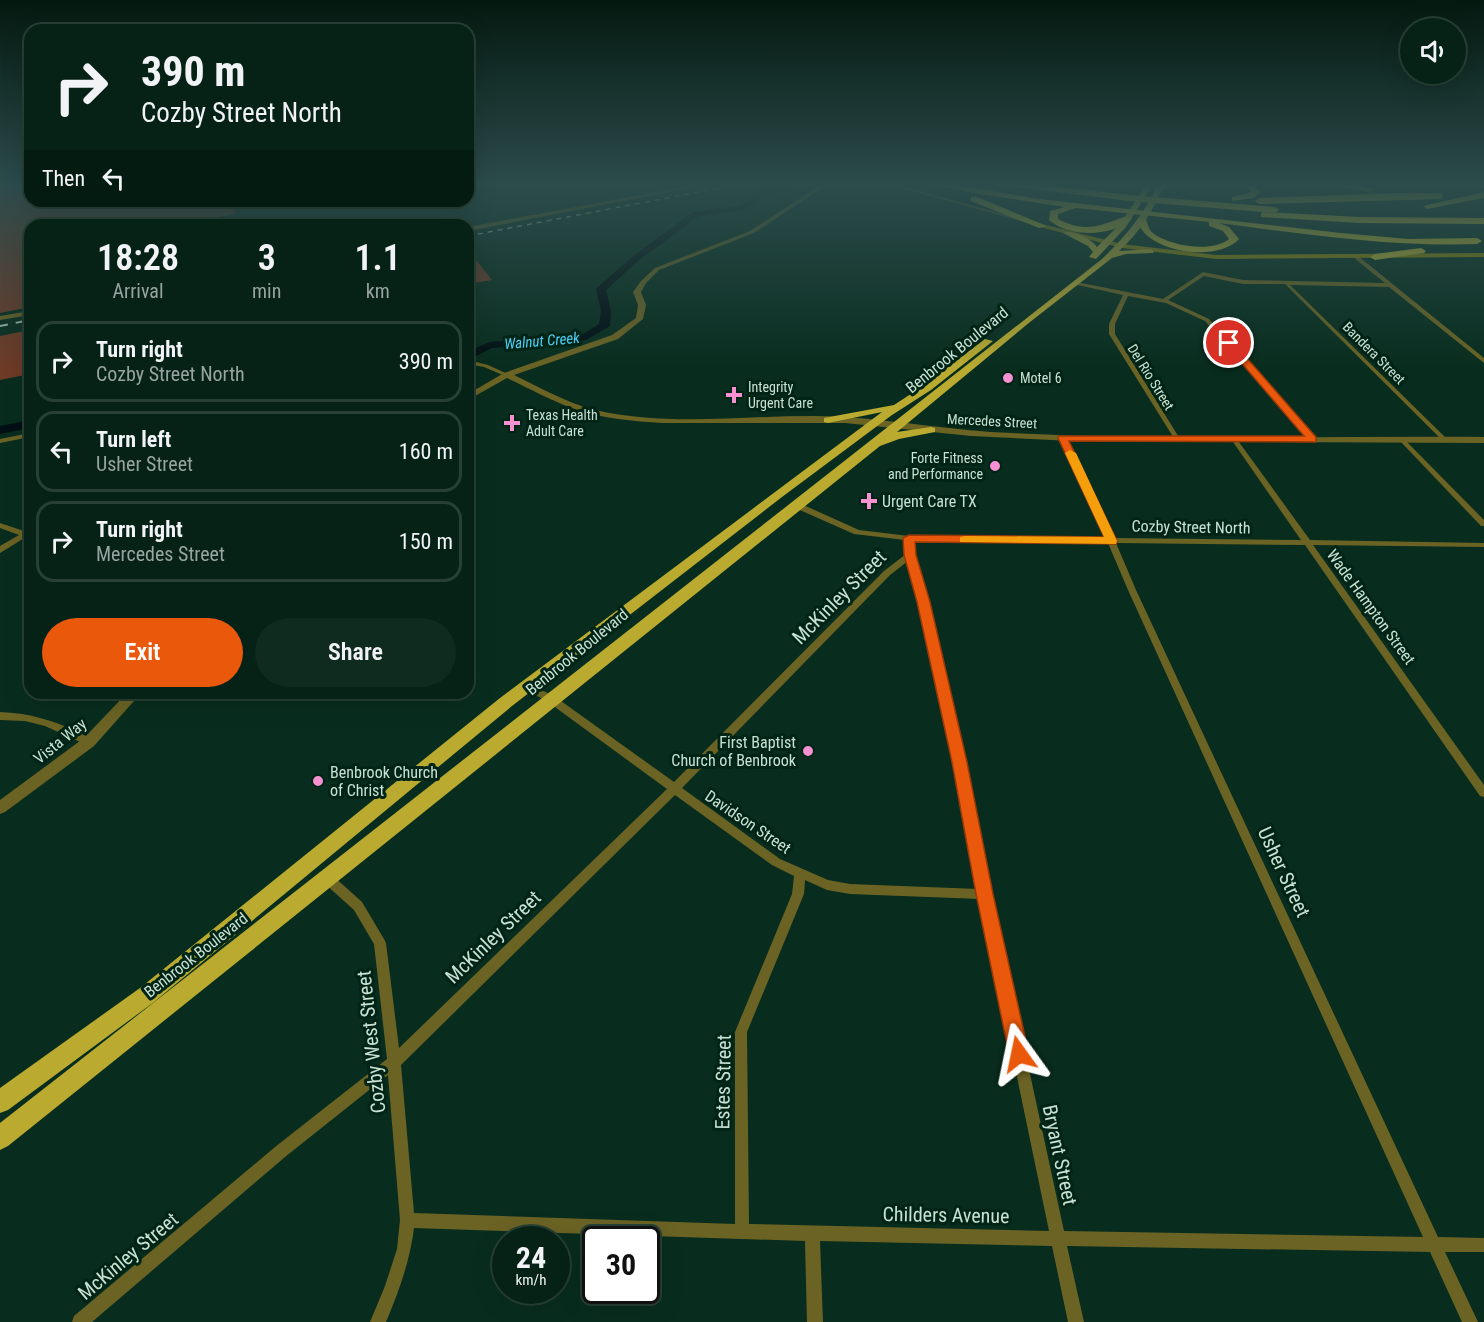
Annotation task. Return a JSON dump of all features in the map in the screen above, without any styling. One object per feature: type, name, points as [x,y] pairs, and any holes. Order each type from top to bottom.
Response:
[{"type":"highway","points":[[1092,246],[1100,257],[1117,253],[1150,251]]},
{"type":"highway","name":"Benbrook Boulevard","points":[[0,1138],[916,411],[1018,322],[1076,284],[1100,257],[1106,246]]},
{"type":"highway","name":"Benbrook Boulevard","points":[[0,1102],[147,995],[528,687],[848,442],[1018,322],[1100,257],[1122,246]]},
{"type":"highway","points":[[1175,246],[1217,248],[1226,246]]},
{"type":"highway","points":[[1375,257],[1434,246]]},
{"type":"highway","points":[[830,420],[900,405]]},
{"type":"highway","points":[[916,411],[934,431]]},
{"type":"highway","points":[[830,420],[844,429],[848,442]]},
{"type":"highway","points":[[865,450],[896,436],[934,431]]},
{"type":"main road","points":[[1122,246],[1216,257],[1484,255]]},
{"type":"street","points":[[474,394],[507,375],[615,337],[639,319],[642,305],[638,292],[643,282],[657,269],[717,246]]},
{"type":"street","points":[[1356,257],[1484,361]]},
{"type":"street","points":[[1164,301],[1203,274],[1244,282],[1391,285]]},
{"type":"street","points":[[1076,284],[1164,301],[1195,312],[1216,328],[1312,439]]},
{"type":"street","name":"Bandera Street","points":[[1287,284],[1445,440]]},
{"type":"street","name":"Del Rio Street","points":[[1126,294],[1112,324],[1112,334],[1177,438]]},
{"type":"street","points":[[0,318],[24,314]]},
{"type":"street","points":[[474,363],[507,375]]},
{"type":"street","name":"Mercedes Street","points":[[507,375],[579,408],[603,414],[677,420],[830,420],[934,431],[1063,438],[1484,440]]},
{"type":"street","points":[[0,441],[24,436]]},
{"type":"street","name":"Usher Street","points":[[1063,438],[1470,1322]]},
{"type":"street","name":"Wade Hampton Street","points":[[1234,439],[1484,793]]},
{"type":"street","points":[[1402,440],[1484,524]]},
{"type":"street","name":"Cozby Street North","points":[[796,505],[857,532],[909,538],[1484,545]]},
{"type":"street","points":[[0,525],[24,535]]},
{"type":"street","points":[[0,550],[24,538]]},
{"type":"street","name":"Bryant Street","points":[[909,538],[910,555],[960,762],[984,894],[1076,1322]]},
{"type":"street","name":"McKinley Street","points":[[80,1322],[280,1152],[394,1062],[674,789],[887,573],[910,555]]},
{"type":"street","name":"Davidson Street","points":[[528,687],[551,699],[776,862],[800,873],[827,885],[850,889],[984,894]]},
{"type":"street","name":"Vista Way","points":[[0,808],[89,742],[129,699]]},
{"type":"street","points":[[0,716],[20,716],[52,723],[89,742]]},
{"type":"street","name":"Estes Street","points":[[742,1232],[741,1032],[798,894],[800,873]]},
{"type":"street","name":"Cozby West Street","points":[[328,879],[358,906],[380,943],[394,1062],[407,1220],[404,1249],[393,1286],[378,1322]]},
{"type":"street","name":"Childers Avenue","points":[[407,1220],[610,1229],[812,1234],[1484,1245]]},
{"type":"street","points":[[812,1234],[815,1322]]},
{"type":"shaded area","points":[[0,246],[24,246],[24,308],[0,313]]},
{"type":"shaded area","points":[[474,258],[492,280],[474,283]]},
{"type":"shaded area","points":[[24,331],[24,375],[0,380],[0,336]]},
{"type":"waterway","name":"Walnut Creek","points":[[474,353],[490,345],[586,337],[604,326],[606,311],[601,289],[653,246]]},
{"type":"waterway","name":"Walnut Creek","points":[[0,430],[24,425]]},
{"type":"railway","points":[[0,326],[24,321]]},
{"type":"slow traffic","points":[[965,539],[1112,541],[1070,453]]},
{"type":"place","name":"Motel 6","points":[[1008,378]]},
{"type":"place","name":"Integrity Urgent Care","points":[[734,395]]},
{"type":"place","name":"Texas Health Adult Care","points":[[512,423]]},
{"type":"place","name":"Forte Fitness and Performance","points":[[995,466]]},
{"type":"place","name":"Urgent Care TX","points":[[869,501]]},
{"type":"place","name":"First Baptist Church of Benbrook","points":[[808,751]]},
{"type":"place","name":"Benbrook Church of Christ","points":[[318,781]]},
{"type":"route","points":[[1019,1054],[984,894],[960,762],[910,555],[909,538],[1112,541],[1063,438],[1312,439],[1229,343]]}]
